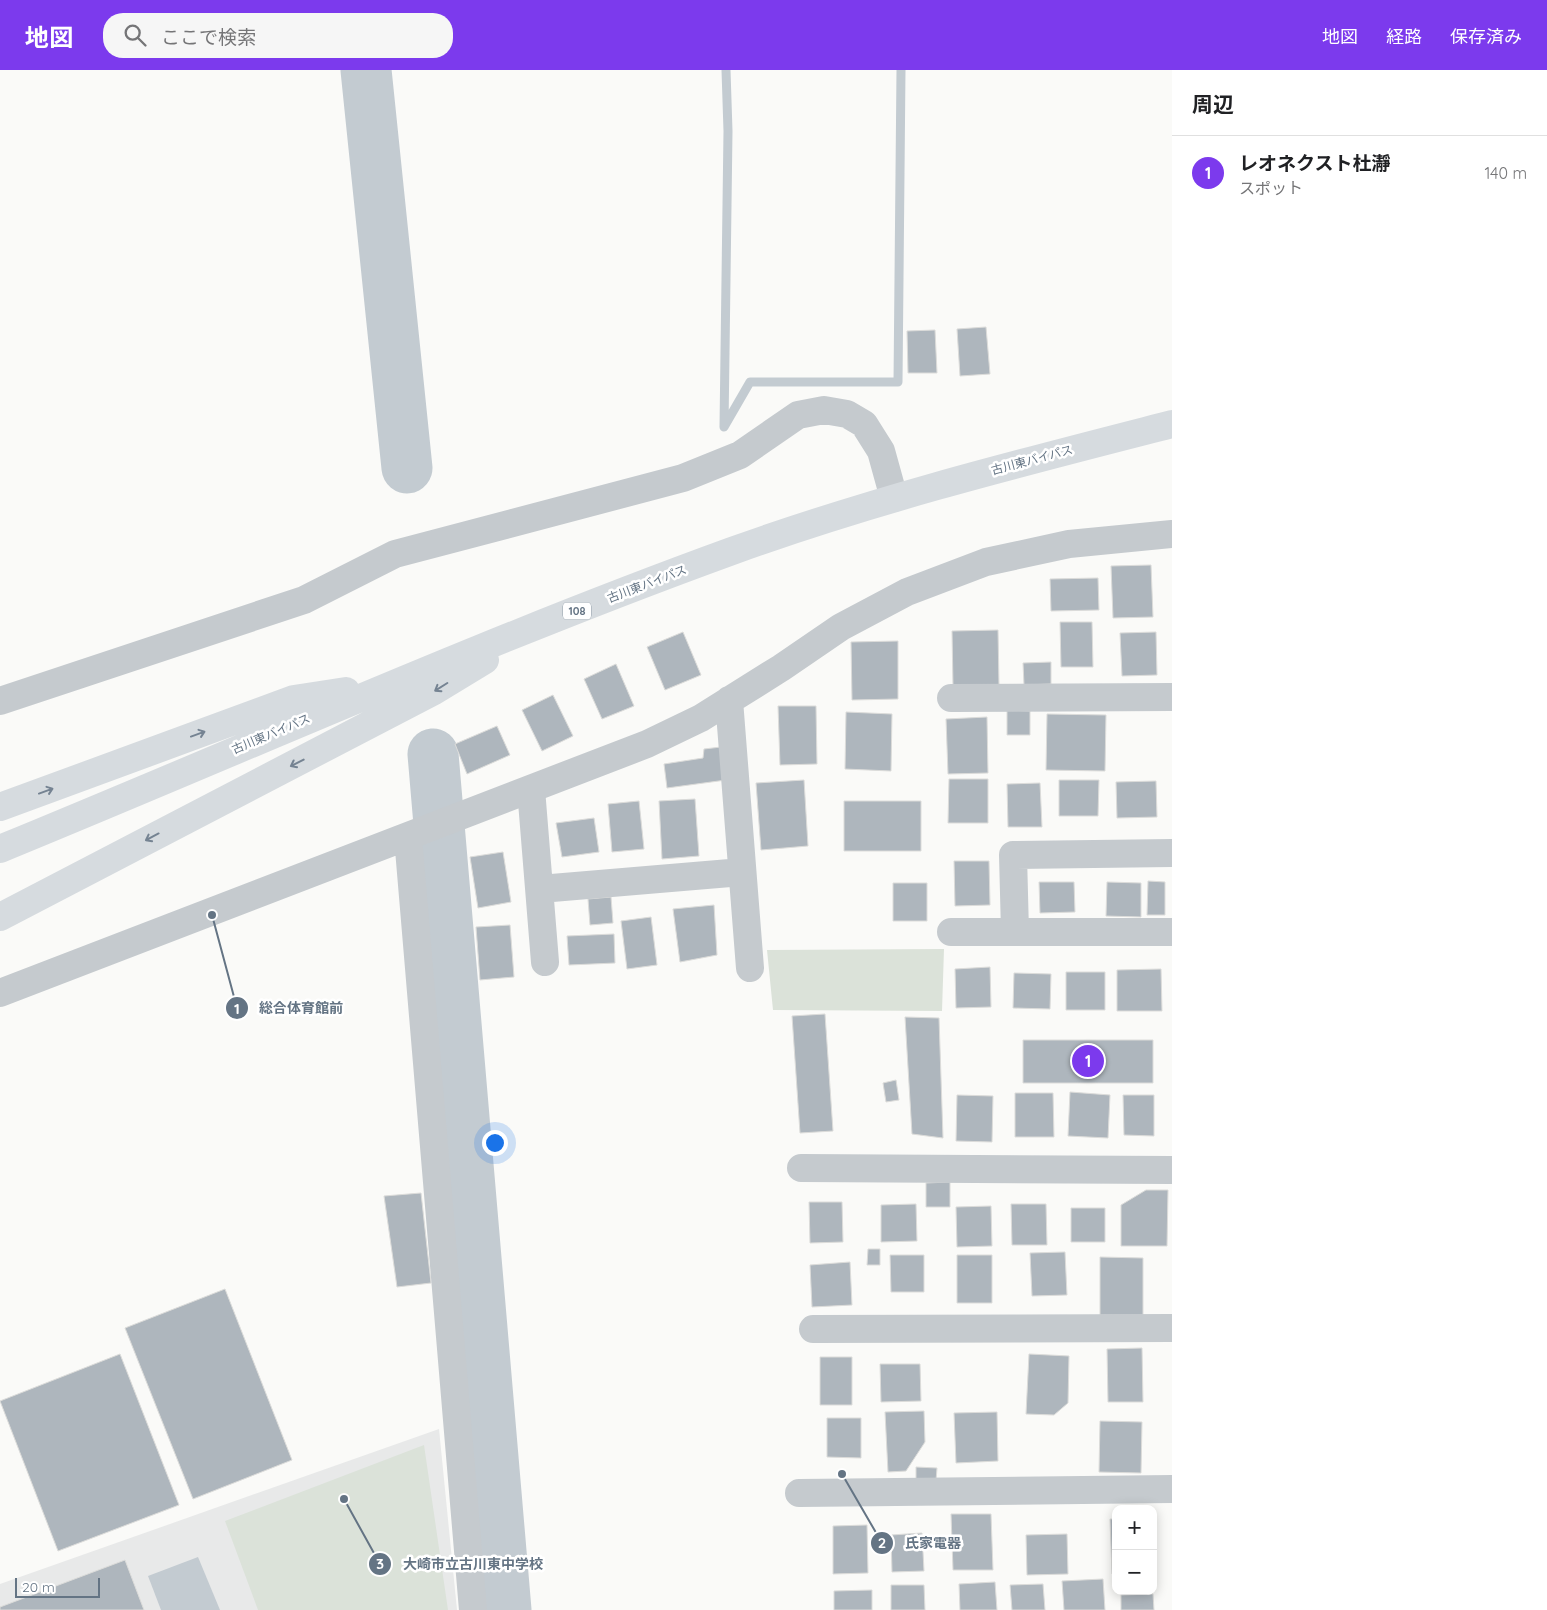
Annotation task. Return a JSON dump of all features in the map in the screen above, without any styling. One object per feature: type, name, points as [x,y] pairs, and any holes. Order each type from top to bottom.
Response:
[{"type":"highway","name":"古川東バイパス","points":[[0,849],[389,684],[734,550],[934,485],[1172,424]]},
{"type":"highway","points":[[0,917],[434,691],[542,625]]},
{"type":"highway","points":[[0,807],[294,699],[389,684]]},
{"type":"street","points":[[0,700],[304,600],[395,554],[683,478],[740,455],[772,431],[798,415],[824,410],[847,414],[864,424],[881,451],[894,498]]},
{"type":"street","points":[[0,993],[647,744],[701,718],[781,668],[841,627],[907,592],[986,562],[1069,544],[1172,534]]},
{"type":"street","points":[[950,698],[1172,696]]},
{"type":"street","points":[[729,700],[750,968]]},
{"type":"street","points":[[531,789],[545,962]]},
{"type":"street","points":[[418,833],[473,1610]]},
{"type":"street","points":[[1015,932],[1013,855],[1172,852]]},
{"type":"street","points":[[540,889],[742,872]]},
{"type":"street","points":[[952,932],[1172,932]]},
{"type":"street","points":[[801,1168],[1172,1170]]},
{"type":"street","points":[[813,1329],[1172,1328]]},
{"type":"street","points":[[799,1493],[1172,1490]]},
{"type":"shaded area","points":[[944,949],[942,1011],[773,1010],[767,950]]},
{"type":"shaded area","points":[[439,1429],[457,1610],[0,1610],[0,1584]]},
{"type":"shaded area","points":[[424,1445],[448,1610],[258,1610],[225,1521]]},
{"type":"shaded area","points":[[198,1557],[220,1610],[161,1610],[148,1576]]},
{"type":"building","points":[[986,327],[990,374],[960,376],[957,329]]},
{"type":"building","points":[[935,330],[937,373],[908,373],[907,331]]},
{"type":"building","points":[[1151,565],[1153,617],[1113,618],[1111,566]]},
{"type":"building","points":[[1098,578],[1099,610],[1051,611],[1050,579]]},
{"type":"building","points":[[1060,622],[1092,622],[1093,667],[1061,667]]},
{"type":"building","points":[[998,630],[999,685],[953,686],[952,631]]},
{"type":"building","points":[[683,632],[701,675],[665,690],[647,647]]},
{"type":"building","points":[[1156,632],[1157,675],[1122,676],[1120,633]]},
{"type":"building","points":[[898,641],[898,699],[852,700],[851,642]]},
{"type":"building","points":[[1051,662],[1051,684],[1024,685],[1023,663]]},
{"type":"building","points":[[616,664],[634,706],[602,719],[584,679]]},
{"type":"building","points":[[553,695],[573,736],[542,751],[522,710]]},
{"type":"building","points":[[778,706],[816,706],[817,764],[780,765]]},
{"type":"building","points":[[1007,710],[1030,711],[1030,735],[1007,735]]},
{"type":"building","points":[[846,712],[892,714],[891,771],[845,769]]},
{"type":"building","points":[[1047,714],[1106,715],[1105,771],[1046,770]]},
{"type":"building","points":[[987,717],[988,773],[948,774],[946,719]]},
{"type":"building","points":[[497,726],[510,755],[467,774],[455,744]]},
{"type":"building","points":[[721,747],[726,780],[667,788],[664,764],[703,758],[704,749]]},
{"type":"building","points":[[949,779],[988,779],[988,823],[948,823]]},
{"type":"building","points":[[804,780],[808,846],[761,850],[756,783]]},
{"type":"building","points":[[1059,780],[1099,780],[1098,816],[1059,816]]},
{"type":"building","points":[[1156,781],[1157,817],[1117,818],[1116,782]]},
{"type":"building","points":[[1040,783],[1042,827],[1008,827],[1007,784]]},
{"type":"building","points":[[695,799],[699,856],[662,859],[659,801]]},
{"type":"building","points":[[639,801],[644,849],[612,852],[608,804]]},
{"type":"building","points":[[844,801],[921,801],[921,851],[844,851]]},
{"type":"building","points":[[594,818],[599,852],[562,857],[556,823]]},
{"type":"building","points":[[503,852],[511,902],[478,908],[470,857]]},
{"type":"building","points":[[954,861],[989,861],[990,905],[955,906]]},
{"type":"building","points":[[1148,881],[1165,882],[1165,915],[1147,915]]},
{"type":"building","points":[[1039,882],[1074,882],[1075,912],[1040,913]]},
{"type":"building","points":[[1107,882],[1141,883],[1141,917],[1106,916]]},
{"type":"building","points":[[893,883],[927,883],[927,921],[893,921]]},
{"type":"building","points":[[611,897],[613,923],[590,925],[588,899]]},
{"type":"building","points":[[714,905],[717,955],[680,962],[673,909]]},
{"type":"building","points":[[651,917],[657,965],[627,969],[621,921]]},
{"type":"building","points":[[510,925],[514,977],[480,980],[476,927]]},
{"type":"building","points":[[614,934],[615,963],[569,965],[567,936]]},
{"type":"building","points":[[990,967],[991,1007],[956,1008],[955,969]]},
{"type":"building","points":[[1161,969],[1162,1011],[1117,1011],[1117,970]]},
{"type":"building","points":[[1066,972],[1105,972],[1105,1010],[1066,1010]]},
{"type":"building","points":[[1014,973],[1051,974],[1050,1009],[1013,1008]]},
{"type":"building","points":[[825,1014],[833,1131],[800,1133],[792,1016]]},
{"type":"building","points":[[905,1017],[939,1018],[943,1138],[912,1134]]},
{"type":"building","points":[[1023,1040],[1153,1040],[1153,1083],[1023,1083]]},
{"type":"building","points":[[896,1080],[899,1100],[886,1102],[883,1083]]},
{"type":"building","points":[[1070,1092],[1110,1095],[1108,1138],[1068,1136]]},
{"type":"building","points":[[1015,1093],[1053,1093],[1054,1137],[1015,1137]]},
{"type":"building","points":[[957,1095],[993,1096],[992,1142],[956,1141]]},
{"type":"building","points":[[1123,1095],[1154,1095],[1154,1136],[1124,1135]]},
{"type":"building","points":[[950,1182],[950,1207],[926,1207],[926,1183]]},
{"type":"building","points":[[1146,1190],[1168,1190],[1167,1246],[1121,1246],[1121,1205]]},
{"type":"building","points":[[421,1193],[431,1283],[397,1287],[384,1196]]},
{"type":"building","points":[[809,1202],[842,1202],[843,1242],[810,1243]]},
{"type":"building","points":[[916,1204],[917,1241],[881,1242],[881,1205]]},
{"type":"building","points":[[1011,1204],[1046,1204],[1047,1245],[1012,1245]]},
{"type":"building","points":[[991,1206],[992,1246],[957,1247],[956,1207]]},
{"type":"building","points":[[1071,1208],[1105,1208],[1105,1242],[1071,1242]]},
{"type":"building","points":[[868,1249],[880,1249],[880,1265],[867,1265]]},
{"type":"building","points":[[1065,1252],[1067,1295],[1032,1296],[1030,1253]]},
{"type":"building","points":[[890,1255],[924,1255],[924,1292],[891,1292]]},
{"type":"building","points":[[957,1255],[992,1255],[992,1303],[957,1303]]},
{"type":"building","points":[[1100,1257],[1143,1258],[1143,1315],[1100,1315]]},
{"type":"building","points":[[850,1262],[852,1305],[812,1307],[810,1265]]},
{"type":"building","points":[[225,1289],[292,1460],[193,1499],[125,1328]]},
{"type":"building","points":[[1142,1348],[1143,1402],[1108,1402],[1107,1349]]},
{"type":"building","points":[[120,1354],[179,1505],[58,1551],[0,1401]]},
{"type":"building","points":[[1029,1354],[1069,1356],[1068,1403],[1054,1415],[1026,1414]]},
{"type":"building","points":[[820,1357],[852,1357],[852,1405],[820,1405]]},
{"type":"building","points":[[880,1364],[920,1364],[921,1401],[881,1402]]},
{"type":"building","points":[[924,1411],[925,1442],[906,1471],[888,1472],[885,1412]]},
{"type":"building","points":[[997,1412],[998,1461],[956,1463],[954,1413]]},
{"type":"building","points":[[827,1418],[861,1418],[861,1458],[827,1457]]},
{"type":"building","points":[[1100,1421],[1142,1422],[1141,1473],[1099,1472]]},
{"type":"building","points":[[916,1467],[937,1468],[936,1481],[916,1481]]},
{"type":"building","points":[[951,1514],[991,1514],[993,1570],[953,1570]]},
{"type":"building","points":[[1110,1519],[1112,1519],[1112,1574]]},
{"type":"building","points":[[867,1525],[868,1573],[833,1574],[833,1526]]},
{"type":"building","points":[[922,1533],[924,1571],[892,1572],[891,1535]]},
{"type":"building","points":[[1067,1534],[1068,1574],[1027,1575],[1026,1535]]},
{"type":"building","points":[[125,1560],[144,1610],[0,1610],[0,1607]]},
{"type":"building","points":[[1103,1579],[1105,1610],[1064,1610],[1062,1581]]},
{"type":"building","points":[[995,1582],[997,1610],[960,1610],[959,1584]]},
{"type":"building","points":[[1043,1584],[1045,1610],[1012,1610],[1010,1585]]},
{"type":"building","points":[[891,1585],[924,1585],[925,1610],[891,1610]]},
{"type":"building","points":[[872,1590],[872,1610],[834,1610],[834,1591]]},
{"type":"building","points":[[1121,1595],[1153,1595],[1154,1610],[1121,1610]]},
{"type":"waterway","points":[[366,70],[407,468]]},
{"type":"waterway","points":[[726,70],[728,131],[724,427],[750,382],[898,382],[901,70]]},
{"type":"waterway","points":[[433,754],[506,1610]]},
{"type":"place","name":"総合体育館前","points":[[212,915]]},
{"type":"place","name":"レオネクスト杜瀞","points":[[1088,1061]]},
{"type":"place","name":"氏家電器","points":[[842,1474]]},
{"type":"place","name":"大崎市立古川東中学校","points":[[344,1499]]}]
